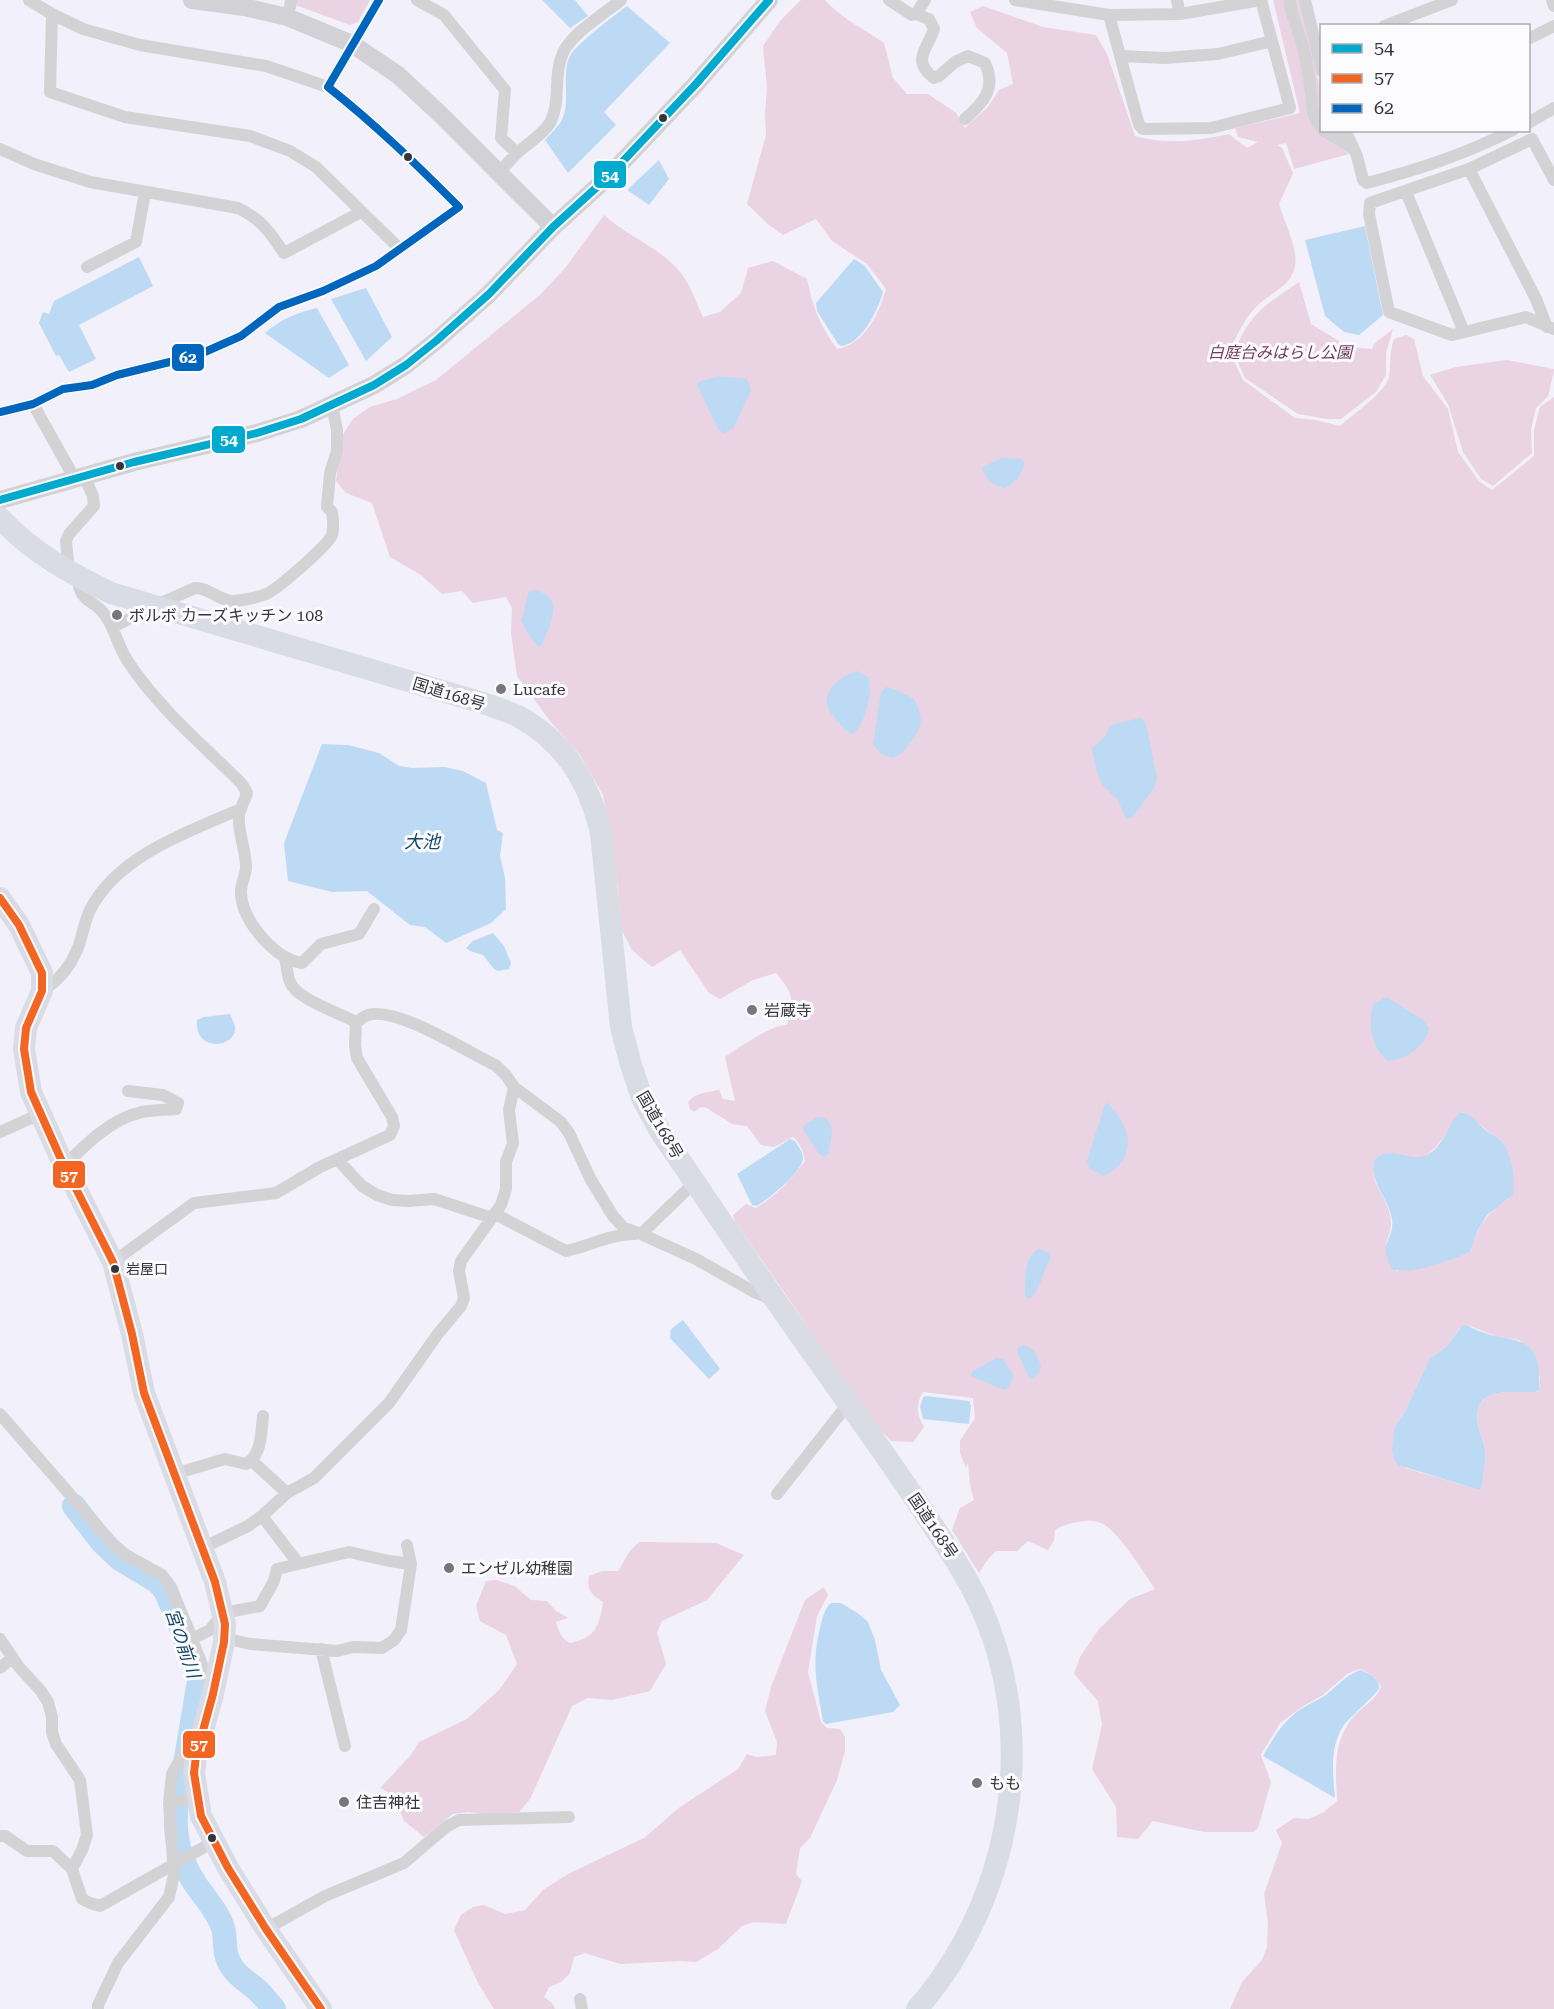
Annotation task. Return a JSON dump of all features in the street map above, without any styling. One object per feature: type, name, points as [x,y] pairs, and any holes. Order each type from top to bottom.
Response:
[{"type":"highway","name":"国道168号","points":[[0,518],[25,542],[73,574],[111,593],[483,703],[517,716],[543,733],[561,750],[581,776],[594,804],[601,833],[621,1027],[642,1098],[660,1131],[962,1569],[998,1651],[1007,1695],[1012,1738],[1011,1785],[1005,1834],[994,1874],[958,1954],[935,1988],[917,2009]]},
{"type":"highway","points":[[0,898],[19,925],[42,973],[42,990],[26,1028],[24,1049],[31,1092],[64,1166],[113,1262],[132,1334],[144,1393],[215,1582],[223,1613],[224,1638],[194,1773],[196,1797],[201,1816],[213,1842],[266,1929],[321,2009]]},
{"type":"street","points":[[0,412],[33,404],[63,389],[92,385],[117,375],[198,355],[242,336],[279,307],[324,291],[376,266],[459,207],[411,159],[328,87],[266,66],[140,45],[83,29],[29,0]]},
{"type":"street","points":[[192,0],[244,4],[352,44],[398,75],[554,227]]},
{"type":"street","points":[[328,87],[379,0]]},
{"type":"street","points":[[417,0],[444,15],[505,90],[501,138],[517,153]]},
{"type":"street","points":[[499,172],[550,123],[556,105],[559,65],[570,42],[621,0]]},
{"type":"street","points":[[0,500],[80,477],[256,433],[301,419],[374,385],[406,365],[489,294],[554,227],[608,177],[769,0]]},
{"type":"street","points":[[889,0],[912,15],[916,14],[930,19],[934,29],[922,54],[922,64],[934,78],[955,62],[968,56],[985,63],[990,72],[990,86],[983,103],[965,119]]},
{"type":"street","points":[[916,14],[925,0]]},
{"type":"street","points":[[1015,0],[1109,15],[1180,14],[1261,0],[1290,108],[1211,128],[1143,129],[1139,125],[1109,15]]},
{"type":"street","points":[[1177,0],[1180,14]]},
{"type":"street","points":[[1290,0],[1290,9],[1308,68],[1317,112],[1316,123],[1320,126]]},
{"type":"street","points":[[1305,0],[1318,43]]},
{"type":"street","points":[[1389,24],[1452,0]]},
{"type":"street","points":[[1552,0],[1554,6]]},
{"type":"street","points":[[52,14],[50,92],[125,117],[250,136],[280,147],[316,167],[400,249]]},
{"type":"street","points":[[1530,38],[1554,26]]},
{"type":"street","points":[[1120,56],[1165,58],[1218,54],[1272,41]]},
{"type":"street","points":[[1530,122],[1554,108]]},
{"type":"street","points":[[1328,132],[1353,148]]},
{"type":"street","points":[[1346,132],[1363,180],[1367,183],[1415,171],[1470,151],[1508,132]]},
{"type":"street","points":[[1551,328],[1526,317],[1452,335],[1389,312],[1371,222],[1370,203],[1469,169],[1532,139],[1554,180]]},
{"type":"street","points":[[0,149],[34,164],[90,182],[238,208],[256,217],[269,230],[284,253],[361,212]]},
{"type":"street","points":[[1469,169],[1551,328]]},
{"type":"street","points":[[87,267],[136,242],[145,192]]},
{"type":"street","points":[[1406,192],[1464,332]]},
{"type":"street","points":[[33,404],[93,496],[94,506],[69,534],[66,541],[73,574],[82,597],[103,613],[113,627],[126,659],[169,714],[242,784],[248,794],[239,815],[246,867],[240,895],[254,927],[275,952],[291,962],[302,963],[321,944],[358,934],[374,909]]},
{"type":"street","points":[[113,627],[195,588],[202,587],[231,601],[268,593],[327,543],[333,534],[332,512],[327,507],[330,473],[337,441],[332,405]]},
{"type":"street","points":[[42,990],[55,983],[69,965],[79,947],[90,909],[123,869],[141,856],[168,842],[241,809]]},
{"type":"street","points":[[285,958],[290,984],[297,992],[356,1022]]},
{"type":"street","points":[[356,1022],[370,1014],[392,1016],[410,1021],[495,1065],[514,1087],[561,1122],[569,1133],[604,1203],[624,1228],[696,1259],[756,1293],[776,1301]]},
{"type":"street","points":[[113,1262],[194,1203],[276,1193],[320,1167],[390,1135],[394,1126],[392,1117],[357,1058],[356,1022]]},
{"type":"street","points":[[202,1548],[248,1526],[287,1493],[314,1478],[389,1403],[436,1335],[461,1306],[464,1298],[459,1271],[461,1261],[501,1205],[506,1188],[506,1162],[513,1143],[509,1110],[514,1087]]},
{"type":"street","points":[[64,1166],[81,1149],[122,1119],[141,1112],[176,1109],[178,1103],[162,1095],[128,1091]]},
{"type":"street","points":[[0,1132],[40,1114]]},
{"type":"street","points":[[337,1159],[362,1186],[377,1195],[392,1200],[434,1199],[493,1216],[566,1251],[627,1234],[640,1234],[695,1182]]},
{"type":"street","points":[[777,1494],[848,1404]]},
{"type":"street","points":[[0,1414],[113,1544],[126,1555],[162,1575],[171,1587],[213,1694]]},
{"type":"street","points":[[174,1474],[225,1458],[246,1464],[252,1461],[258,1450],[263,1416]]},
{"type":"street","points":[[252,1461],[287,1493]]},
{"type":"street","points":[[262,1516],[298,1563]]},
{"type":"street","points":[[224,1638],[250,1644],[337,1651],[353,1647],[382,1648],[394,1640],[401,1630],[411,1564],[407,1545]]},
{"type":"street","points":[[192,1639],[210,1630],[223,1613],[260,1606],[274,1581],[277,1569],[349,1552],[411,1564]]},
{"type":"street","points":[[0,1639],[12,1658],[48,1702],[56,1744],[80,1780],[87,1835],[72,1869]]},
{"type":"street","points":[[321,1649],[345,1746]]},
{"type":"street","points":[[0,1668],[12,1658]]},
{"type":"street","points":[[98,2009],[117,1963],[170,1897],[174,1875],[169,1803],[172,1774],[208,1716]]},
{"type":"street","points":[[169,1803],[196,1797]]},
{"type":"street","points":[[266,1929],[325,1896],[404,1863],[446,1827],[459,1820],[569,1817]]},
{"type":"street","points":[[0,1836],[6,1836],[27,1851],[53,1851],[72,1869],[82,1899],[100,1906],[213,1842]]},
{"type":"green space","points":[[287,0],[370,0],[358,22],[350,25],[287,2]]},
{"type":"green space","points":[[801,0],[825,0],[846,18],[884,43],[893,78],[907,94],[928,94],[956,113],[965,128],[988,107],[999,90],[1013,84],[1007,53],[977,28],[970,12],[983,6],[1043,27],[1096,35],[1107,54],[1135,136],[1182,141],[1229,134],[1247,148],[1258,142],[1238,137],[1235,128],[1300,113],[1273,0],[1301,0],[1320,89],[1320,132],[1339,132],[1349,154],[1294,169],[1286,143],[1277,145],[1282,148],[1293,173],[1279,204],[1294,247],[1295,264],[1289,280],[1252,312],[1229,351],[1243,380],[1295,418],[1340,426],[1376,396],[1387,383],[1394,339],[1406,335],[1414,339],[1423,376],[1448,409],[1458,452],[1479,481],[1492,490],[1534,456],[1534,430],[1540,407],[1554,397],[1554,2009],[1230,2009],[1242,1982],[1262,1960],[1267,1947],[1268,1923],[1264,1894],[1282,1843],[1276,1830],[1294,1818],[1309,1819],[1324,1812],[1337,1801],[1337,1756],[1342,1735],[1355,1715],[1376,1695],[1381,1687],[1379,1683],[1372,1675],[1359,1669],[1347,1674],[1323,1695],[1280,1723],[1261,1755],[1271,1782],[1258,1828],[1253,1832],[1204,1832],[1153,1821],[1138,1839],[1117,1837],[1116,1807],[1092,1769],[1102,1725],[1098,1701],[1074,1674],[1080,1657],[1099,1629],[1130,1599],[1155,1589],[1115,1534],[1101,1523],[1094,1521],[1075,1522],[1055,1530],[1054,1540],[1048,1550],[1028,1541],[1017,1551],[996,1551],[979,1573],[952,1530],[960,1508],[974,1500],[968,1463],[966,1468],[960,1453],[960,1441],[975,1418],[973,1398],[923,1392],[918,1410],[924,1427],[913,1442],[891,1441],[862,1410],[735,1222],[733,1215],[746,1204],[756,1208],[777,1193],[795,1174],[805,1161],[800,1145],[793,1137],[774,1147],[761,1145],[747,1126],[732,1124],[707,1108],[701,1107],[694,1112],[690,1109],[688,1102],[691,1099],[710,1091],[719,1090],[723,1099],[735,1101],[725,1057],[765,1032],[781,1025],[787,1025],[791,997],[786,986],[776,973],[753,980],[720,999],[709,993],[680,950],[652,967],[632,950],[621,929],[618,887],[603,795],[580,755],[550,721],[517,676],[511,633],[512,608],[506,597],[473,603],[462,591],[442,594],[421,575],[390,557],[372,503],[346,493],[336,481],[342,436],[353,419],[370,407],[397,399],[436,380],[541,294],[566,267],[604,215],[653,248],[679,271],[703,317],[720,312],[741,293],[748,268],[773,261],[807,279],[818,316],[837,349],[847,346],[863,334],[875,318],[886,289],[867,264],[832,241],[816,219],[783,235],[747,204],[766,135],[767,87],[763,46],[780,21]],"holes":[[[1463,1112],[1500,1140],[1510,1198],[1484,1220],[1470,1252],[1444,1262],[1396,1271],[1386,1243],[1391,1219],[1375,1182],[1374,1161],[1421,1158],[1434,1149],[1460,1113]],[[1467,1325],[1496,1336],[1519,1340],[1534,1353],[1540,1378],[1539,1390],[1494,1394],[1481,1403],[1478,1424],[1485,1456],[1481,1489],[1405,1468],[1395,1426],[1404,1413],[1430,1358],[1446,1347],[1459,1329]]]},
{"type":"green space","name":"白庭台みはらし公園","points":[[1299,282],[1311,324],[1339,341],[1340,346],[1372,349],[1374,344],[1393,329],[1386,353],[1386,375],[1376,392],[1341,419],[1298,414],[1245,378],[1234,353],[1252,319]]},
{"type":"green space","points":[[1507,360],[1554,369],[1554,371],[1548,396],[1536,408],[1531,429],[1532,453],[1493,486],[1481,479],[1463,452],[1448,404],[1430,375],[1456,367]]},
{"type":"green space","points":[[640,1542],[716,1543],[744,1555],[707,1600],[662,1621],[657,1633],[666,1664],[650,1691],[612,1700],[588,1698],[572,1706],[530,1799],[519,1812],[453,1814],[424,1837],[404,1821],[393,1795],[380,1788],[411,1755],[419,1742],[467,1719],[500,1689],[517,1664],[506,1635],[480,1621],[476,1606],[486,1581],[497,1580],[514,1586],[531,1600],[547,1601],[555,1610],[568,1618],[556,1622],[564,1639],[570,1643],[579,1641],[595,1630],[603,1602],[591,1592],[588,1585],[589,1576],[602,1571],[618,1571],[630,1552]]},
{"type":"green space","points":[[824,1587],[828,1595],[817,1616],[808,1672],[821,1722],[827,1728],[840,1729],[845,1737],[845,1751],[837,1780],[810,1838],[800,1848],[796,1874],[802,1881],[786,1924],[754,1922],[742,1926],[718,1949],[696,1962],[620,1964],[585,1953],[574,1957],[570,1973],[561,1982],[549,1987],[544,1997],[553,2004],[555,2009],[494,2009],[478,1983],[454,1930],[461,1915],[473,1907],[484,1905],[505,1914],[525,1910],[543,1890],[568,1874],[644,1838],[680,1807],[738,1769],[747,1754],[756,1757],[776,1755],[777,1742],[765,1711],[771,1687],[805,1600]]},
{"type":"water","points":[[542,0],[575,0],[588,16],[570,28]]},
{"type":"water","points":[[627,6],[670,43],[604,112],[616,125],[568,173],[545,140],[564,116],[569,58],[586,38]]},
{"type":"water","points":[[659,160],[669,179],[649,205],[627,190]]},
{"type":"water","points":[[1365,226],[1383,315],[1359,335],[1344,332],[1325,316],[1305,240]]},
{"type":"water","points":[[139,257],[153,286],[79,325],[96,359],[69,372],[59,355],[56,356],[39,323],[43,312],[49,314],[54,301]]},
{"type":"water","points":[[854,259],[864,265],[883,292],[873,316],[862,333],[849,344],[841,346],[817,311],[816,303]]},
{"type":"water","points":[[366,288],[392,337],[366,361],[331,299]]},
{"type":"water","points":[[317,308],[349,365],[329,378],[265,333],[289,317]]},
{"type":"water","points":[[719,376],[747,379],[751,390],[734,427],[724,434],[718,429],[697,385],[698,382]]},
{"type":"water","points":[[1001,458],[1021,459],[1025,464],[1018,479],[1004,489],[989,481],[981,468]]},
{"type":"water","points":[[535,590],[548,596],[553,607],[549,627],[539,647],[521,621],[529,591]]},
{"type":"water","points":[[857,671],[868,677],[870,691],[865,715],[853,734],[849,733],[832,714],[827,697],[836,683]]},
{"type":"water","points":[[886,687],[914,699],[921,718],[919,730],[912,741],[901,754],[892,758],[880,753],[873,744],[881,692]]},
{"type":"water","points":[[1140,718],[1144,720],[1147,728],[1157,778],[1154,788],[1133,817],[1129,819],[1125,816],[1118,800],[1103,786],[1097,773],[1092,748],[1105,736],[1111,725]]},
{"type":"water","name":"大池","points":[[322,744],[348,745],[379,753],[399,766],[445,767],[463,771],[486,783],[497,830],[503,833],[500,856],[505,878],[506,909],[491,923],[446,943],[425,927],[410,925],[367,891],[332,892],[288,881],[284,843]]},
{"type":"water","points":[[493,933],[504,946],[511,963],[509,969],[498,971],[483,955],[466,948],[473,941]]},
{"type":"water","points":[[1388,998],[1425,1021],[1429,1029],[1423,1042],[1414,1051],[1402,1058],[1388,1061],[1374,1043],[1371,1028],[1373,1005]]},
{"type":"water","points":[[230,1014],[235,1028],[234,1035],[229,1040],[215,1044],[202,1038],[198,1031],[197,1020]]},
{"type":"water","points":[[1108,1103],[1122,1122],[1128,1142],[1127,1152],[1122,1161],[1104,1176],[1090,1169],[1087,1161],[1105,1104]]},
{"type":"water","points":[[1460,1112],[1472,1117],[1505,1146],[1512,1167],[1513,1195],[1487,1215],[1477,1232],[1470,1252],[1420,1269],[1400,1271],[1392,1269],[1386,1247],[1392,1219],[1374,1176],[1374,1161],[1385,1153],[1418,1157],[1430,1153],[1440,1143]]},
{"type":"water","points":[[823,1117],[830,1124],[832,1133],[829,1153],[824,1157],[818,1153],[803,1129],[804,1125]]},
{"type":"water","points":[[790,1139],[795,1141],[803,1158],[797,1171],[777,1191],[757,1206],[752,1205],[737,1174]]},
{"type":"water","points":[[1039,1249],[1048,1252],[1051,1258],[1039,1286],[1029,1299],[1025,1296],[1027,1263]]},
{"type":"water","points":[[683,1320],[720,1369],[709,1379],[670,1338],[671,1329]]},
{"type":"water","points":[[1467,1325],[1481,1332],[1519,1341],[1528,1346],[1535,1355],[1539,1369],[1539,1390],[1494,1394],[1486,1397],[1481,1403],[1478,1424],[1485,1456],[1481,1489],[1398,1465],[1392,1450],[1395,1426],[1404,1413],[1430,1358],[1446,1347],[1462,1326]]},
{"type":"water","points":[[1025,1345],[1034,1351],[1041,1365],[1039,1373],[1032,1379],[1029,1378],[1017,1351]]},
{"type":"water","points":[[996,1358],[1003,1359],[1014,1376],[1008,1388],[1004,1390],[971,1376],[973,1371]]},
{"type":"water","points":[[923,1397],[969,1401],[971,1406],[969,1424],[923,1419],[920,1407]]},
{"type":"water","points":[[831,1603],[841,1603],[868,1622],[875,1640],[881,1670],[900,1705],[893,1712],[826,1724],[823,1721],[816,1674],[816,1652],[823,1618]]},
{"type":"water","points":[[1360,1670],[1375,1678],[1379,1688],[1347,1721],[1339,1733],[1333,1760],[1335,1798],[1263,1756],[1279,1730],[1289,1719]]},
{"type":"waterway","name":"宮の前川","points":[[74,1506],[102,1542],[120,1559],[158,1582],[165,1590],[183,1632],[199,1681],[177,1805],[176,1832],[179,1846],[188,1872],[221,1922],[229,1962],[237,1973],[259,1991],[274,2009]]},
{"type":"transit line","name":"62","points":[[0,412],[33,404],[63,389],[92,385],[117,375],[198,355],[241,336],[279,307],[323,291],[376,266],[459,207],[395,145],[328,87],[379,0]]},
{"type":"transit line","name":"54","points":[[0,500],[134,462],[257,433],[301,419],[374,385],[406,365],[489,294],[553,227],[608,177],[695,85],[769,0]]},
{"type":"transit line","name":"57","points":[[0,898],[19,925],[42,973],[42,991],[26,1028],[24,1049],[31,1092],[60,1157],[113,1262],[132,1334],[144,1393],[215,1582],[225,1624],[224,1642],[213,1694],[196,1756],[194,1773],[201,1816],[228,1868],[266,1929],[321,2009]]},
{"type":"place","name":"ボルボ カーズキッチン 108","points":[[117,615]]},
{"type":"place","name":"Lucafe","points":[[501,689]]},
{"type":"place","name":"岩蔵寺","points":[[752,1010]]},
{"type":"place","name":"岩屋口","points":[[115,1269]]},
{"type":"place","name":"エンゼル幼稚園","points":[[449,1568]]},
{"type":"place","name":"もも","points":[[977,1783]]},
{"type":"place","name":"住吉神社","points":[[344,1802]]}]
